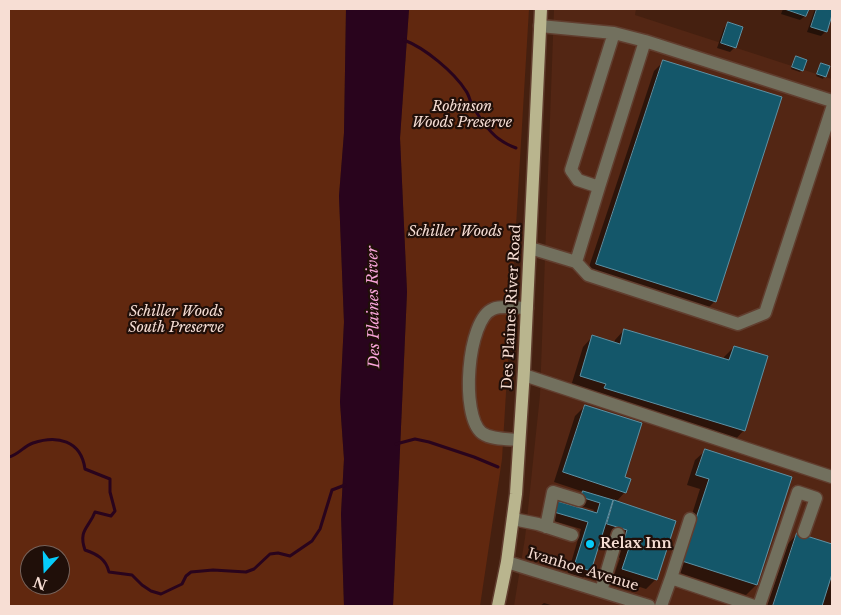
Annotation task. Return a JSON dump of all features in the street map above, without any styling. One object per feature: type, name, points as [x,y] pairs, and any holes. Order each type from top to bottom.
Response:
[{"type":"main road","name":"Des Plaines River Road","points":[[498,606],[508,562],[513,519],[524,375],[541,9]]},
{"type":"street","points":[[540,26],[614,33],[645,41],[832,101]]},
{"type":"street","points":[[599,187],[578,180],[571,170],[614,33]]},
{"type":"street","points":[[576,262],[645,41]]},
{"type":"street","points":[[530,248],[576,262],[588,275],[738,324],[765,313],[832,108]]},
{"type":"street","points":[[519,440],[488,436],[476,426],[469,396],[469,366],[472,347],[479,328],[488,312],[493,308],[527,308]]},
{"type":"street","points":[[524,375],[832,477]]},
{"type":"street","points":[[546,527],[553,492],[579,500]]},
{"type":"street","points":[[759,606],[798,492],[816,498],[804,532]]},
{"type":"street","points":[[513,519],[572,535]]},
{"type":"street","points":[[661,606],[690,519]]},
{"type":"street","points":[[601,591],[618,534]]},
{"type":"street","name":"Ivanhoe Avenue","points":[[508,562],[649,606]]},
{"type":"street","points":[[671,578],[754,606]]},
{"type":"shaded area","points":[[554,9],[636,9],[635,15],[832,79],[832,606],[514,606],[525,538],[540,395]]},
{"type":"green space","name":"Schiller Woods South Preserve","points":[[9,9],[346,9],[344,133],[339,196],[344,322],[340,402],[344,459],[341,514],[344,606],[9,606]]},
{"type":"green space","name":"Schiller Woods","points":[[409,9],[529,9],[502,459],[480,606],[393,606],[407,292],[400,138]]},
{"type":"water","name":"Des Plaines River","points":[[346,9],[409,9],[400,138],[407,292],[393,606],[344,606],[341,514],[344,459],[340,402],[344,322],[339,196],[344,133]]},
{"type":"building","points":[[785,9],[809,9],[806,16]]},
{"type":"building","points":[[817,9],[832,9],[827,32],[811,27]]},
{"type":"building","points":[[728,22],[743,27],[736,48],[721,43]]},
{"type":"building","points":[[796,56],[807,60],[803,71],[792,67]]},
{"type":"building","points":[[663,60],[782,97],[716,302],[596,264]]},
{"type":"building","points":[[821,63],[830,66],[826,77],[817,74]]},
{"type":"building","points":[[624,329],[729,360],[734,346],[768,356],[745,431],[604,388],[606,384],[580,376],[592,335],[620,344]]},
{"type":"building","points":[[585,405],[642,423],[625,477],[631,479],[626,493],[563,472]]},
{"type":"building","points":[[705,449],[792,477],[757,585],[682,561],[709,479],[696,475]]},
{"type":"building","name":"Relax Inn","points":[[583,491],[613,500],[591,571],[574,566],[588,522],[554,512],[557,501],[597,513],[600,503],[581,497]]},
{"type":"building","points":[[614,500],[676,521],[657,580],[622,569],[629,548],[622,546],[627,530],[607,524]]},
{"type":"building","points":[[797,533],[832,544],[832,574],[822,606],[773,606]]},
{"type":"waterway","points":[[404,40],[430,55],[447,69],[466,91],[472,105],[489,130],[498,138],[516,148]]},
{"type":"waterway","points":[[396,444],[415,439],[429,442],[498,467]]},
{"type":"waterway","points":[[9,457],[33,443],[59,440],[73,446],[79,452],[85,469],[110,479],[110,492],[115,511],[111,516],[95,512],[84,533],[83,543],[85,550],[100,558],[106,564],[109,572],[132,575],[151,591],[161,594],[182,584],[186,576],[191,572],[213,570],[246,572],[254,569],[270,554],[278,553],[290,556],[312,541],[320,529],[332,490],[345,485]]},
{"type":"place","name":"Relax Inn","points":[[590,544]]},
{"type":"park label","name":"Robinson Woods Preserve","points":[[462,116]]}]
